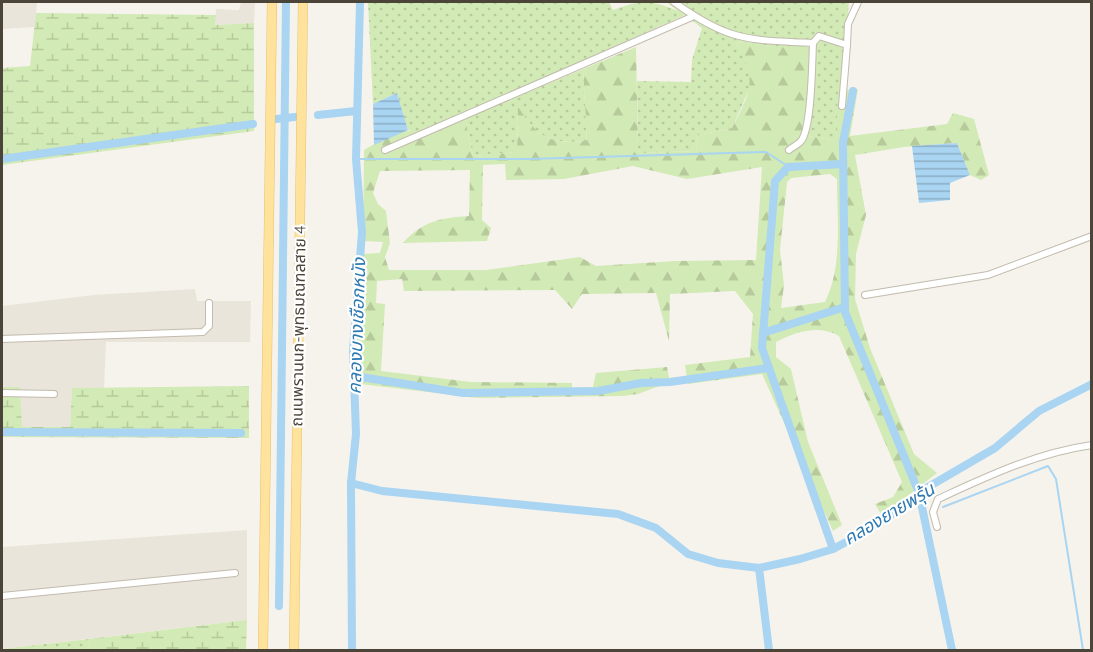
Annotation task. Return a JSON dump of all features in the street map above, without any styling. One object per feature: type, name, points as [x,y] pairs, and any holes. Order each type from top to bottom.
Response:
[{"type":"main road","name":"ถนนพรานนก-พุทธมณฑลสาย 4","points":[[263,651],[272,2]]},
{"type":"main road","name":"ถนนพรานนก-พุทธมณฑลสาย 4","points":[[294,651],[303,2]]},
{"type":"street","points":[[674,2],[694,16],[728,34],[760,41],[813,43]]},
{"type":"street","points":[[842,106],[848,24],[858,2]]},
{"type":"street","points":[[385,150],[694,16]]},
{"type":"street","points":[[789,150],[801,141],[805,132],[812,80],[813,43],[819,36],[847,45]]},
{"type":"street","points":[[866,295],[988,276],[1092,236]]},
{"type":"street","points":[[2,339],[203,332],[209,326],[209,303]]},
{"type":"street","points":[[2,393],[54,394]]},
{"type":"street","points":[[937,527],[933,512],[938,499],[1047,453],[1092,445]]},
{"type":"street","points":[[2,596],[235,573]]},
{"type":"shaded area","points":[[2,2],[37,2],[35,27],[2,29]]},
{"type":"shaded area","points":[[241,2],[255,2],[254,23],[215,25],[216,9],[239,10]]},
{"type":"shaded area","points":[[195,289],[197,301],[251,301],[250,342],[106,342],[104,388],[72,388],[70,427],[22,428],[20,388],[2,387],[2,306],[94,295]]},
{"type":"shaded area","points":[[247,530],[247,620],[2,649],[2,547]]},
{"type":"green space","points":[[368,2],[609,2],[613,10],[631,4],[653,3],[678,11],[666,2],[849,2],[836,141],[809,136],[804,122],[803,108],[809,79],[770,46],[736,42],[749,65],[751,85],[732,128],[698,135],[696,151],[642,153],[638,150],[637,81],[691,82],[692,60],[702,28],[685,15],[420,133],[408,130],[397,93],[373,104]]},
{"type":"green space","points":[[36,13],[216,15],[215,25],[254,23],[254,131],[2,165],[2,68],[30,66]]},
{"type":"green space","points":[[736,42],[808,50],[809,79],[803,115],[809,136],[836,141],[838,90],[858,89],[850,136],[947,124],[953,113],[974,119],[989,175],[981,180],[970,175],[957,143],[904,147],[855,155],[866,215],[856,254],[855,299],[870,348],[914,454],[937,473],[882,516],[875,504],[893,497],[902,482],[839,336],[823,330],[815,330],[791,335],[776,342],[776,357],[791,369],[808,442],[842,525],[833,531],[762,374],[688,384],[685,365],[750,357],[753,314],[735,291],[670,294],[669,341],[656,293],[582,294],[572,309],[555,290],[404,291],[402,279],[377,281],[376,303],[385,304],[381,371],[471,382],[572,383],[572,388],[593,387],[596,373],[667,367],[670,382],[638,394],[623,396],[478,398],[360,384],[360,374],[355,370],[362,254],[380,253],[383,242],[363,241],[364,150],[398,132],[420,133],[465,118],[473,156],[517,152],[518,107],[539,133],[546,137],[563,141],[587,141],[583,69],[636,47],[638,150],[642,153],[696,151],[698,135],[732,128],[739,115],[749,85],[743,55]],"holes":[[[505,164],[506,180],[564,179],[633,166],[687,179],[762,167],[756,260],[675,261],[596,266],[580,257],[486,270],[389,270],[385,257],[390,243],[386,211],[378,204],[373,193],[380,171],[470,170],[469,216],[449,218],[425,225],[403,243],[487,241],[491,228],[482,220],[483,165]],[[830,174],[837,179],[838,226],[837,258],[831,288],[825,302],[781,308],[784,285],[780,250],[787,182],[791,178]]]},
{"type":"green space","points":[[583,69],[587,141],[563,141],[546,137],[533,127],[518,108],[517,152],[473,156],[465,118]]},
{"type":"green space","points":[[249,386],[249,438],[2,437],[2,387],[20,387],[22,427],[70,427],[72,388]]},
{"type":"green space","points":[[247,620],[246,650],[90,650],[89,639]]},
{"type":"green space","points":[[89,639],[90,650],[2,650],[2,649]]},
{"type":"water","points":[[397,93],[408,130],[374,145],[373,104]]},
{"type":"water","points":[[957,143],[970,175],[950,183],[950,200],[919,203],[912,146]]},
{"type":"waterway","points":[[279,606],[286,2]]},
{"type":"waterway","name":"คลองบางเชือกหนัง","points":[[352,650],[351,483],[356,434],[353,351],[362,232],[356,159],[360,2]]},
{"type":"waterway","points":[[853,91],[843,142],[845,312],[919,493],[952,650]]},
{"type":"waterway","points":[[318,115],[356,111]]},
{"type":"waterway","points":[[276,119],[295,117]]},
{"type":"waterway","points":[[2,159],[253,124]]},
{"type":"waterway","points":[[356,159],[529,159],[766,152],[789,167]]},
{"type":"waterway","points":[[833,549],[762,348],[775,181],[788,167],[843,164]]},
{"type":"waterway","points":[[763,333],[845,307]]},
{"type":"waterway","points":[[354,376],[463,393],[598,391],[641,383],[670,382],[768,368]]},
{"type":"waterway","name":"คลองยายพรุ้น","points":[[351,483],[382,491],[618,514],[656,528],[688,554],[718,563],[759,568],[833,549],[850,540],[901,509],[923,490],[995,448],[1039,411],[1092,384]]},
{"type":"waterway","points":[[2,432],[241,433]]},
{"type":"waterway","points":[[943,507],[1048,466],[1056,479],[1083,650]]},
{"type":"waterway","points":[[759,568],[769,650]]}]
